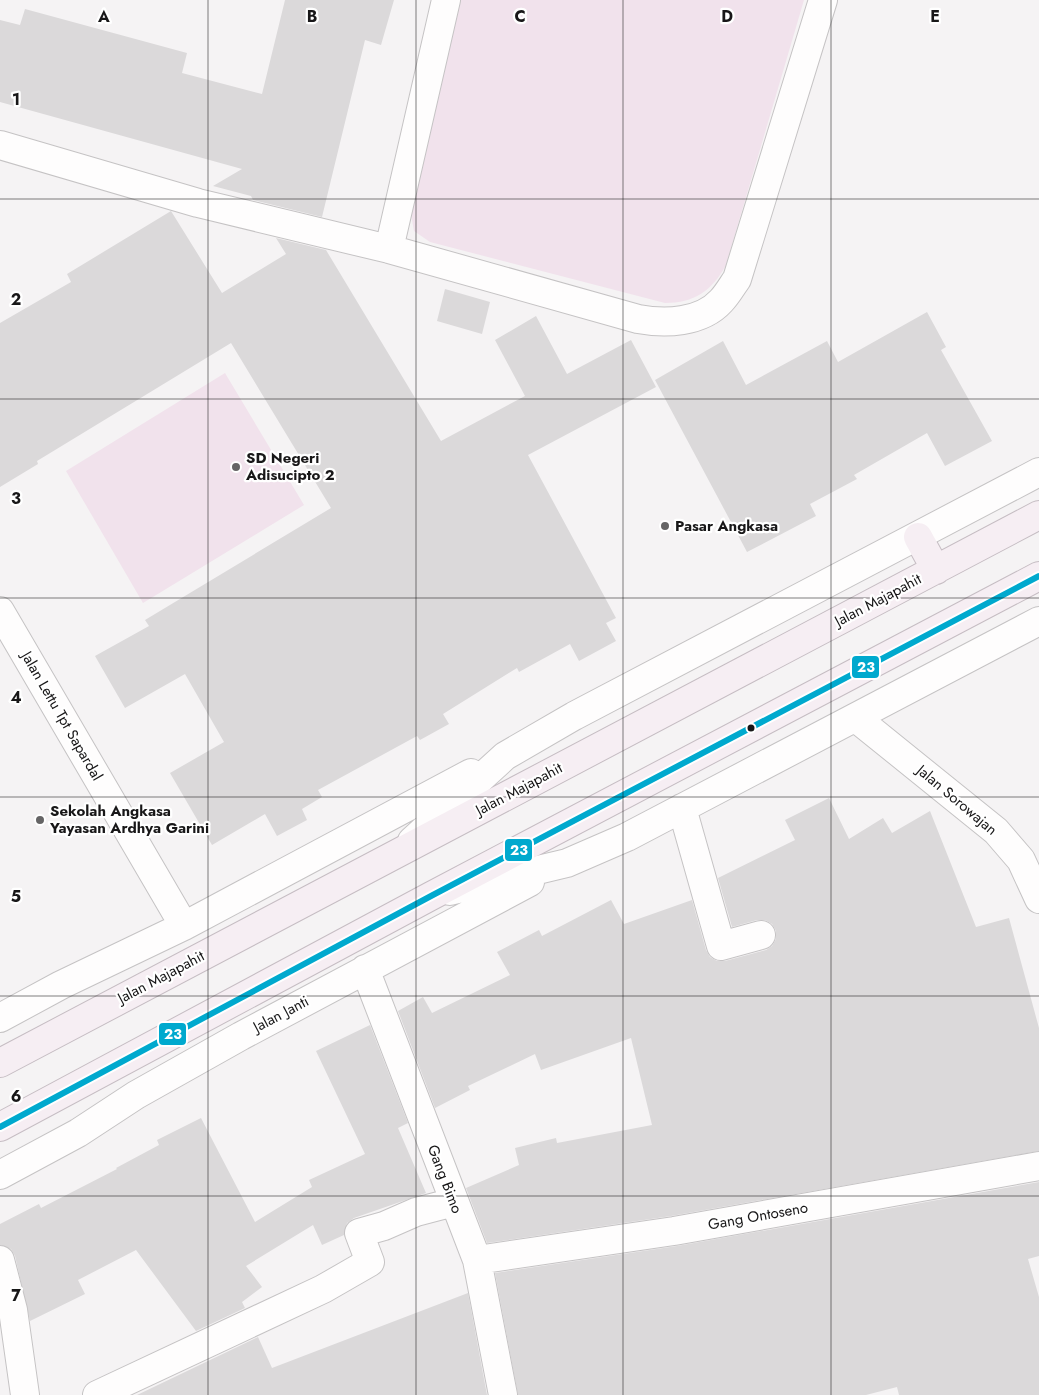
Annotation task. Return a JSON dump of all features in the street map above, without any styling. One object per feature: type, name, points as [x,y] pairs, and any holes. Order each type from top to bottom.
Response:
[{"type":"highway","name":"Jalan Majapahit","points":[[0,1064],[88,1015],[1039,515]]},
{"type":"highway","points":[[918,537],[936,570]]},
{"type":"highway","points":[[0,1127],[116,1063],[1039,576]]},
{"type":"street","points":[[389,249],[446,0]]},
{"type":"street","points":[[0,145],[198,203],[389,249],[638,320],[660,323],[696,318],[721,302],[737,279],[823,0]]},
{"type":"street","points":[[0,1018],[61,985],[184,926],[505,756],[574,716],[1039,472]]},
{"type":"street","name":"Jalan Lettu Tpt Sapardal","points":[[0,611],[184,926]]},
{"type":"street","points":[[431,896],[567,863],[628,836],[1039,621]]},
{"type":"street","name":"Jalan Sorowajan","points":[[856,718],[996,831],[1020,860],[1039,898]]},
{"type":"street","points":[[402,850],[505,756]]},
{"type":"street","points":[[682,808],[721,946],[761,935]]},
{"type":"street","name":"Jalan Janti","points":[[0,1175],[78,1133],[152,1086],[365,969],[567,863]]},
{"type":"street","name":"Gang Bimo","points":[[365,969],[477,1260],[503,1395]]},
{"type":"street","name":"Gang Ontoseno","points":[[477,1260],[674,1231],[1039,1166]]},
{"type":"street","points":[[97,1395],[323,1289],[370,1262],[359,1233],[384,1226],[416,1212],[454,1202]]},
{"type":"street","points":[[0,1260],[13,1310],[25,1395]]},
{"type":"shaded area","points":[[461,0],[804,0],[726,265],[715,282],[693,298],[685,301],[665,303],[430,242],[414,231],[410,209]]},
{"type":"shaded area","points":[[225,373],[304,505],[143,603],[66,471]]},
{"type":"building","points":[[285,0],[394,0],[381,45],[365,40],[322,217],[253,200],[251,196],[213,186],[242,169],[0,102],[0,20],[20,25],[25,9],[187,53],[182,73],[262,94]]},
{"type":"building","points":[[171,211],[222,293],[286,254],[276,238],[326,250],[441,441],[525,396],[495,340],[536,316],[567,374],[631,340],[656,387],[528,455],[616,618],[606,623],[616,641],[579,661],[570,644],[519,672],[517,668],[443,714],[449,724],[420,740],[417,736],[318,790],[322,797],[302,809],[307,820],[277,836],[265,814],[212,845],[170,773],[224,742],[185,674],[125,708],[95,656],[149,626],[145,620],[331,508],[231,343],[37,461],[38,464],[0,487],[0,323],[71,282],[67,274]]},
{"type":"building","points":[[445,289],[490,302],[482,334],[437,321]]},
{"type":"building","points":[[927,312],[946,347],[941,350],[992,441],[945,466],[927,433],[854,475],[857,479],[810,504],[816,516],[747,552],[655,380],[723,341],[746,385],[827,341],[838,362]]},
{"type":"building","points":[[829,798],[849,839],[883,818],[892,833],[930,811],[976,927],[1009,918],[1039,1028],[1039,1151],[671,1216],[487,1243],[466,1188],[519,1165],[515,1148],[556,1138],[557,1143],[652,1125],[631,1038],[541,1070],[535,1054],[468,1086],[470,1090],[435,1108],[398,1011],[423,997],[432,1013],[510,975],[497,952],[539,930],[542,936],[611,900],[624,924],[692,900],[706,950],[710,957],[717,961],[725,961],[766,950],[772,946],[776,939],[776,931],[772,924],[765,920],[757,920],[732,927],[718,878],[795,840],[785,820]]},
{"type":"building","points":[[370,1025],[408,1123],[398,1128],[426,1193],[354,1218],[347,1223],[344,1235],[322,1245],[313,1225],[246,1266],[262,1287],[242,1302],[245,1308],[196,1331],[136,1250],[78,1280],[85,1294],[30,1321],[15,1256],[11,1249],[0,1245],[0,1224],[39,1204],[41,1208],[117,1169],[159,1145],[157,1140],[201,1118],[255,1222],[312,1187],[309,1180],[365,1154],[316,1051]]},
{"type":"building","points":[[1039,1182],[1039,1256],[1028,1259],[1039,1297],[1039,1395],[899,1395],[897,1387],[866,1395],[518,1395],[495,1273],[677,1246]]},
{"type":"building","points":[[468,1293],[487,1395],[137,1395],[258,1337],[272,1368]]},
{"type":"transit line","name":"23","points":[[0,1127],[431,896],[1039,576]]},
{"type":"place","name":"SD Negeri Adisucipto 2","points":[[236,467]]},
{"type":"place","name":"Pasar Angkasa","points":[[665,526]]},
{"type":"place","name":"Sekolah Angkasa Yayasan Ardhya Garini","points":[[40,820]]}]
